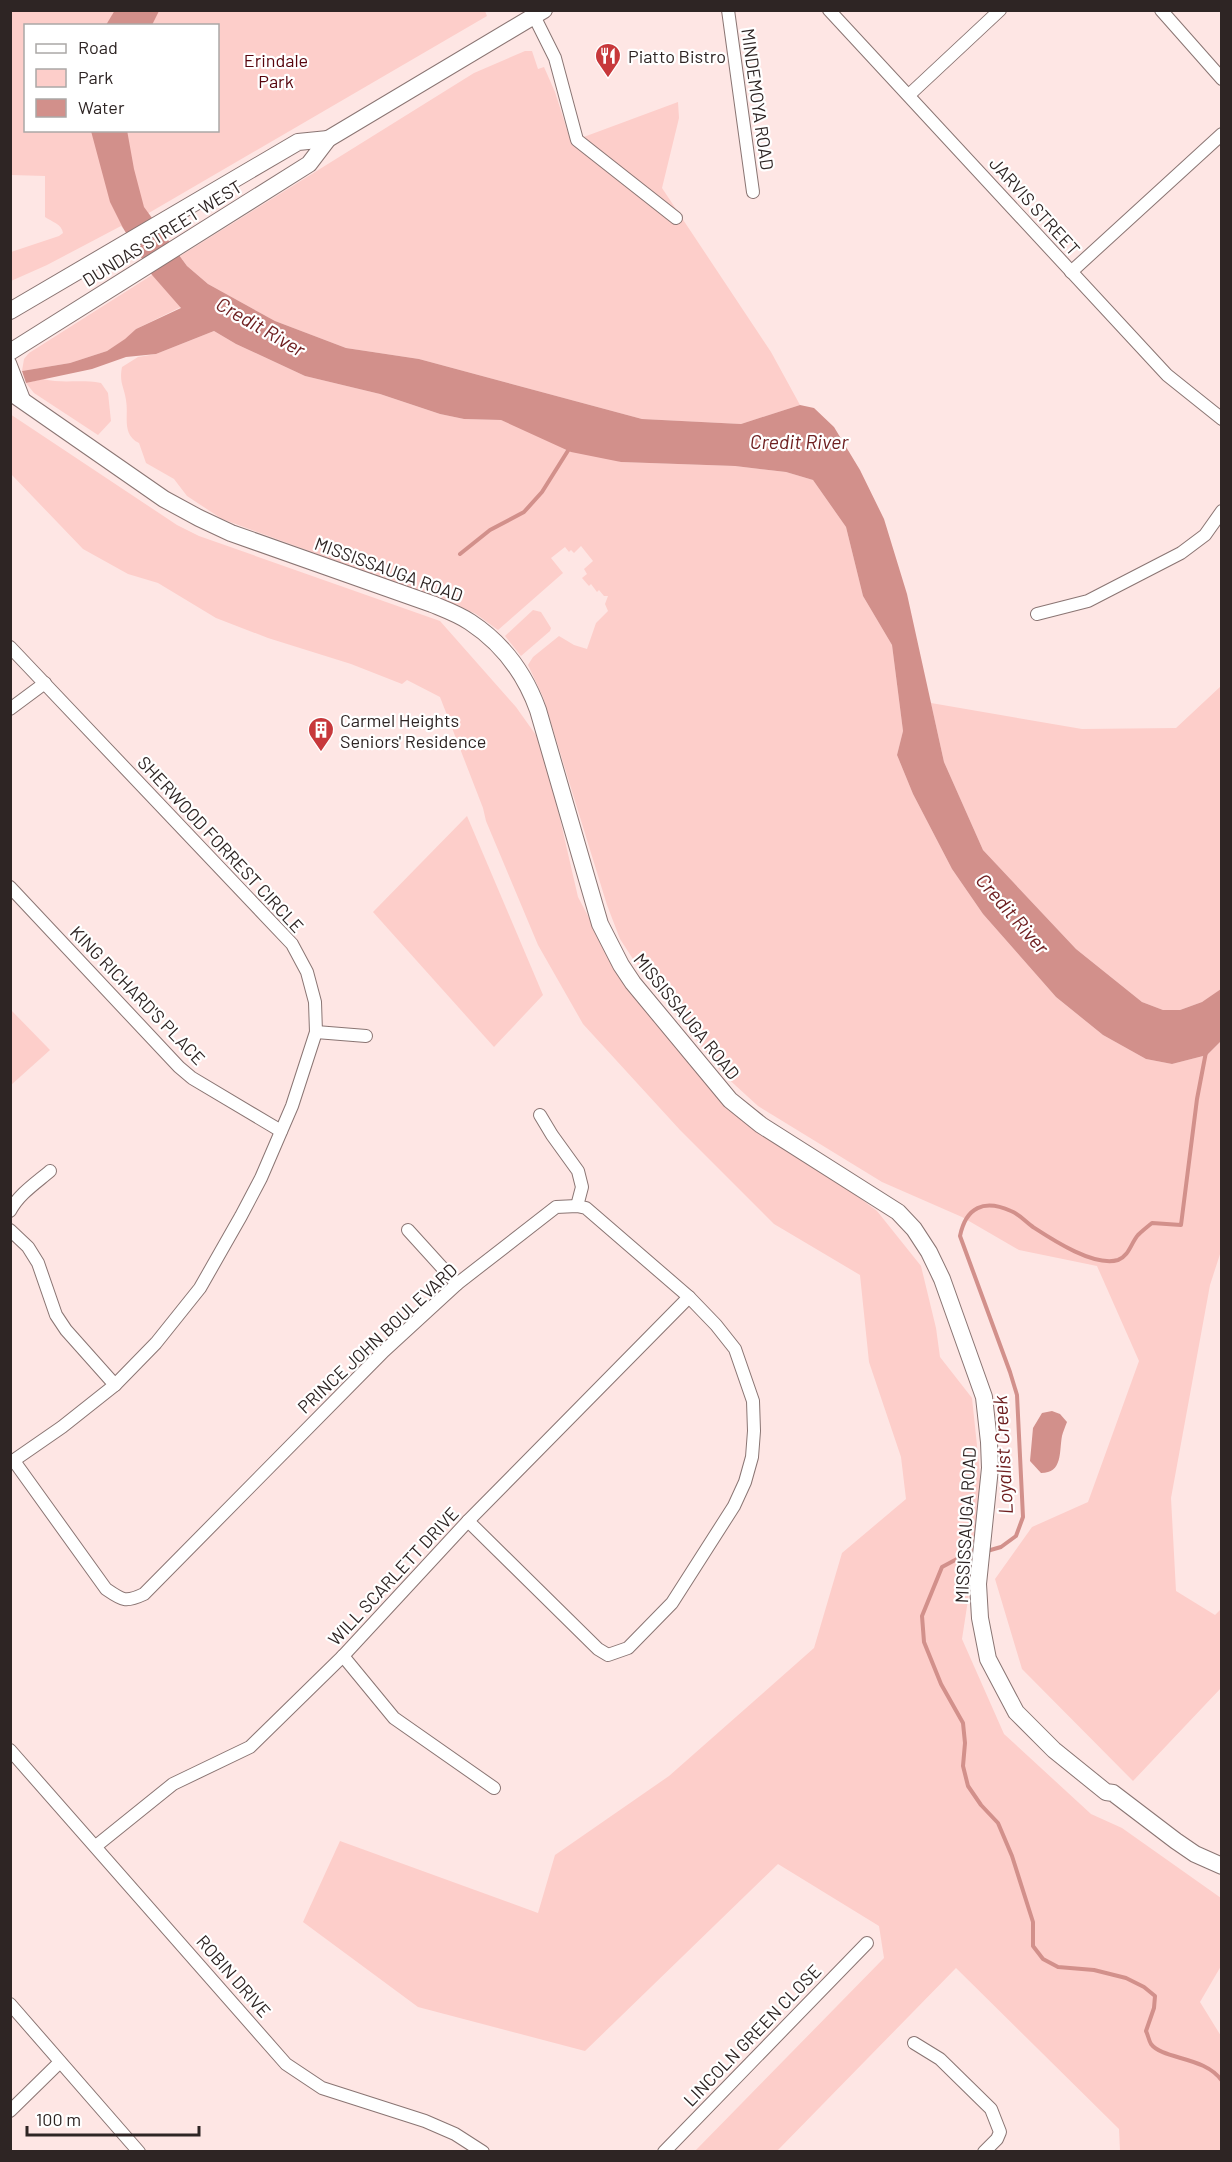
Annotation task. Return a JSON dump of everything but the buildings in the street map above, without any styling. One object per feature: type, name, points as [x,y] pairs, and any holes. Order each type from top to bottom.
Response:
[{"type":"main road","name":"DUNDAS STREET WEST","points":[[10,352],[309,164],[328,139],[539,14]]},
{"type":"main road","name":"DUNDAS STREET WEST","points":[[13,308],[298,142],[328,139]]},
{"type":"main road","name":"MISSISSAUGA ROAD","points":[[10,392],[164,499],[199,518],[231,533],[451,612],[470,622],[504,651],[516,665],[532,693],[600,924],[621,966],[730,1100],[761,1125],[898,1212],[914,1229],[929,1252],[946,1290],[984,1397],[990,1468],[978,1584],[980,1618],[988,1659],[1016,1712],[1054,1750],[1106,1792],[1113,1793],[1195,1854],[1221,1866]]},
{"type":"main road","name":"MISSISSAUGA ROAD","points":[[1106,1792],[1108,1798],[1152,1835],[1191,1862],[1221,1876]]},
{"type":"street","name":"MINDEMOYA ROAD","points":[[728,10],[753,192]]},
{"type":"street","name":"JARVIS STREET","points":[[829,10],[1176,384],[1221,419]]},
{"type":"street","points":[[909,95],[1000,10]]},
{"type":"street","points":[[1161,10],[1221,79]]},
{"type":"street","points":[[539,14],[555,58],[577,140],[676,218]]},
{"type":"street","points":[[1071,272],[1221,134]]},
{"type":"street","points":[[10,363],[25,402]]},
{"type":"street","points":[[1037,614],[1088,601],[1181,553],[1205,535],[1221,511]]},
{"type":"street","name":"SHERWOOD FORREST CIRCLE","points":[[10,647],[292,944],[307,972],[315,1002],[316,1032],[292,1106],[261,1178],[200,1288],[156,1344],[115,1385],[62,1427],[12,1462]]},
{"type":"street","points":[[10,709],[45,683]]},
{"type":"street","name":"KING RICHARD'S PLACE","points":[[10,887],[185,1072],[281,1131]]},
{"type":"street","points":[[316,1032],[366,1036]]},
{"type":"street","points":[[468,1521],[598,1649],[608,1655],[628,1648],[672,1603],[734,1506],[745,1482],[752,1457],[753,1401],[735,1349],[689,1297],[586,1208],[577,1206],[582,1187],[578,1171],[552,1136],[540,1115]]},
{"type":"street","points":[[10,1210],[27,1190],[50,1171]]},
{"type":"street","name":"PRINCE JOHN BOULEVARD","points":[[12,1462],[106,1589],[121,1599],[131,1600],[144,1594],[384,1351],[457,1284],[556,1207],[577,1206]]},
{"type":"street","points":[[10,1230],[27,1247],[38,1263],[56,1315],[66,1330],[115,1385]]},
{"type":"street","points":[[408,1230],[457,1284]]},
{"type":"street","name":"WILL SCARLETT DRIVE","points":[[96,1846],[173,1784],[250,1747],[343,1656],[468,1521],[689,1297]]},
{"type":"street","points":[[343,1656],[394,1718],[494,1788]]},
{"type":"street","name":"ROBIN DRIVE","points":[[10,1750],[286,2064],[322,2088],[425,2121],[455,2134],[483,2151]]},
{"type":"street","name":"LINCOLN GREEN CLOSE","points":[[664,2151],[867,1943]]},
{"type":"street","points":[[10,2004],[139,2151]]},
{"type":"street","points":[[914,2043],[940,2059],[991,2109],[1000,2132],[997,2139],[984,2151]]},
{"type":"street","points":[[10,2111],[60,2062]]},
{"type":"green space","name":"Erindale Park","points":[[11,11],[485,11],[487,16],[123,228],[121,226],[11,281],[11,252],[63,233],[59,225],[45,217],[45,176],[11,175]]},
{"type":"green space","points":[[525,51],[532,51],[538,69],[544,67],[555,92],[570,139],[581,138],[678,102],[679,118],[662,188],[771,352],[800,405],[741,424],[642,419],[419,359],[346,348],[275,321],[208,284],[187,266],[180,256],[474,73]]},
{"type":"green space","points":[[152,275],[181,307],[136,329],[126,339],[107,351],[70,363],[22,371],[24,359],[29,353]]},
{"type":"green space","points":[[214,331],[236,344],[305,376],[380,394],[440,414],[464,419],[501,420],[621,462],[735,466],[786,472],[813,480],[846,527],[863,596],[892,645],[903,731],[897,755],[913,794],[952,869],[983,914],[1056,997],[1103,1035],[1146,1059],[1172,1064],[1207,1055],[1221,1041],[1221,1251],[1210,1285],[1171,1498],[1176,1591],[1215,1615],[1221,1609],[1221,1688],[1133,1781],[1022,1669],[995,1579],[1032,1527],[1088,1502],[1139,1361],[1097,1266],[1019,1250],[962,1217],[882,1182],[758,1106],[723,1074],[620,939],[607,905],[543,697],[528,665],[533,657],[559,636],[574,645],[587,649],[596,623],[608,611],[605,604],[608,596],[604,596],[599,590],[597,592],[582,578],[587,574],[584,569],[593,561],[581,546],[574,553],[571,550],[569,552],[565,547],[551,558],[563,573],[498,630],[476,614],[457,605],[222,519],[187,496],[174,479],[146,463],[139,443],[133,439],[128,430],[127,406],[121,377],[122,367],[138,357],[156,354]]},
{"type":"green space","points":[[43,379],[101,383],[108,393],[111,421],[98,435],[34,393],[26,383]]},
{"type":"green space","points":[[10,414],[177,525],[199,536],[440,621],[516,707],[543,745],[578,897],[623,982],[660,1028],[824,1171],[877,1211],[921,1266],[936,1328],[940,1357],[972,1398],[983,1503],[962,1639],[1004,1734],[1091,1814],[1122,1828],[1221,1898],[1221,1966],[1200,2002],[1221,2036],[1221,2151],[1120,2151],[1119,2129],[956,1968],[777,2151],[695,2151],[884,1958],[879,1926],[778,1864],[585,2051],[418,2007],[303,1922],[340,1841],[538,1913],[555,1855],[669,1776],[814,1648],[842,1553],[906,1499],[901,1457],[869,1362],[860,1275],[774,1224],[680,1130],[583,1024],[538,945],[486,821],[440,697],[407,680],[402,684],[216,618],[158,583],[128,574],[83,549],[11,474]]},
{"type":"green space","points":[[533,610],[541,612],[551,628],[521,656],[505,636]]},
{"type":"green space","points":[[1221,686],[1222,989],[1202,1002],[1180,1010],[1163,1010],[1142,1002],[1076,949],[983,850],[944,762],[931,703],[1082,729],[1176,728]]},
{"type":"green space","points":[[467,816],[543,995],[494,1047],[373,912]]},
{"type":"green space","points":[[10,1009],[50,1050],[11,1085],[10,1085]]},
{"type":"water","points":[[115,10],[159,10],[152,24],[107,24]]},
{"type":"water","name":"Credit River","points":[[91,132],[127,132],[144,207],[187,266],[208,284],[275,321],[346,348],[419,359],[642,419],[741,424],[800,405],[814,408],[834,427],[860,470],[884,519],[907,594],[944,762],[983,850],[1076,949],[1142,1002],[1163,1010],[1180,1010],[1202,1002],[1221,989],[1221,1041],[1207,1055],[1172,1064],[1146,1059],[1103,1035],[1056,997],[983,914],[952,869],[913,794],[897,755],[903,731],[892,645],[863,596],[846,527],[813,480],[786,472],[735,466],[621,462],[571,452],[501,420],[464,419],[440,414],[380,394],[305,376],[236,344],[214,331],[156,354],[126,357],[92,369],[26,383],[22,371],[70,363],[107,351],[136,329],[181,308],[152,275],[110,202]]},
{"type":"water","points":[[1052,1411],[1060,1414],[1067,1422],[1057,1466],[1048,1472],[1041,1473],[1030,1461],[1033,1428],[1042,1413]]},
{"type":"waterway","points":[[460,554],[490,530],[524,512],[542,492],[569,449]]},
{"type":"waterway","name":"Loyalist Creek","points":[[987,1551],[1001,1547],[1016,1536],[1023,1517],[1017,1395],[960,1236],[963,1226],[967,1218],[978,1208],[1001,1207],[1017,1214],[1062,1245],[1097,1260],[1108,1261],[1118,1260],[1125,1256],[1138,1235],[1152,1223],[1181,1225],[1197,1099],[1206,1052]]},
{"type":"waterway","name":"Loyalist Creek","points":[[977,1554],[957,1559],[942,1567],[922,1616],[924,1642],[941,1684],[963,1723],[965,1743],[963,1766],[968,1786],[981,1805],[998,1823],[1012,1856],[1033,1922],[1033,1946],[1043,1959],[1058,1967],[1094,1970],[1126,1978],[1144,1987],[1155,1996],[1154,2008],[1146,2031],[1151,2044],[1165,2053],[1205,2067],[1222,2081]]},
{"type":"place","name":"Piatto Bistro","points":[[608,79]]},
{"type":"place","name":"Carmel Heights Seniors' Residence","points":[[321,753]]}]
